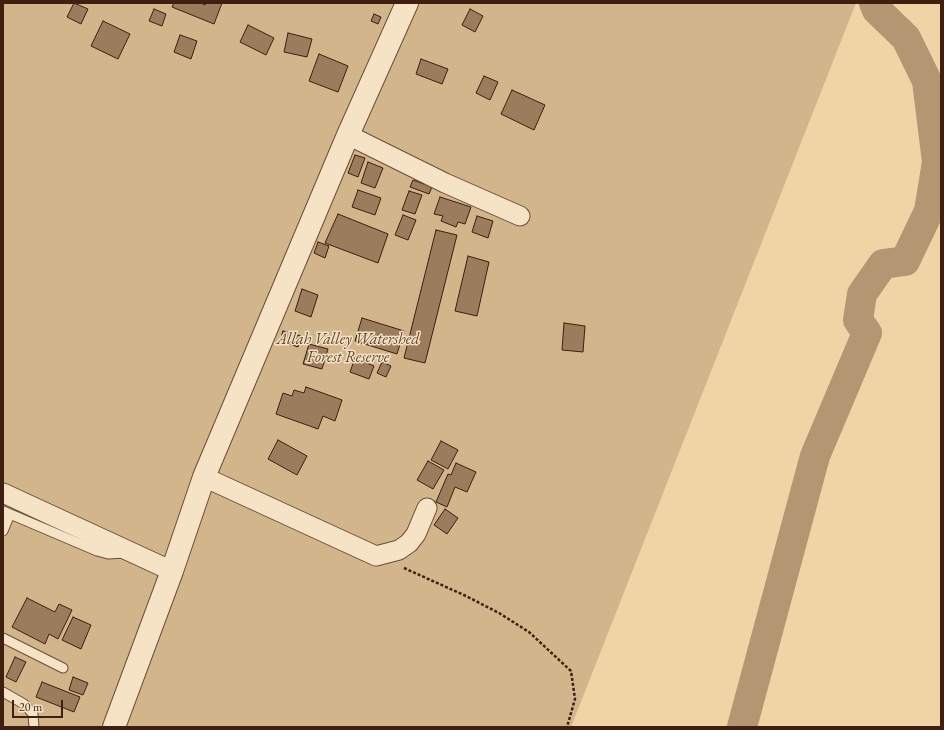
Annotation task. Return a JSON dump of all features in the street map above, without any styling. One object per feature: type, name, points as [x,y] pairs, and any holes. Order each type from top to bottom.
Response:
[{"type":"street","points":[[114,727],[172,571],[204,477],[348,135],[407,3]]},
{"type":"street","points":[[348,135],[445,183],[520,216]]},
{"type":"street","points":[[204,477],[376,556],[399,550],[409,543],[416,534],[427,508]]},
{"type":"street","points":[[3,493],[172,571]]},
{"type":"lane","points":[[3,531],[6,513],[97,551],[108,554],[130,552]]},
{"type":"lane","points":[[3,638],[64,668]]},
{"type":"lane","points":[[3,692],[20,701],[33,714],[34,727]]},
{"type":"path","points":[[376,556],[466,596],[530,632],[571,671],[575,699],[567,727]]},
{"type":"green space","name":"Allah Valley Watershed Forest Reserve","points":[[3,3],[856,3],[571,727],[3,727]]},
{"type":"building","points":[[74,3],[88,9],[81,24],[67,17]]},
{"type":"building","points":[[174,3],[201,3],[205,5],[206,3],[222,3],[214,24],[172,7]]},
{"type":"building","points":[[154,9],[166,14],[162,26],[149,21]]},
{"type":"building","points":[[470,9],[483,16],[475,32],[462,25]]},
{"type":"building","points":[[374,14],[381,17],[378,24],[371,21]]},
{"type":"building","points":[[103,21],[130,34],[118,59],[91,46]]},
{"type":"building","points":[[248,25],[274,38],[266,55],[240,42]]},
{"type":"building","points":[[288,33],[312,39],[307,57],[284,52]]},
{"type":"building","points":[[180,35],[197,41],[191,59],[174,52]]},
{"type":"building","points":[[319,54],[348,66],[338,92],[309,81]]},
{"type":"building","points":[[421,59],[448,69],[442,84],[416,74]]},
{"type":"building","points":[[484,76],[498,82],[490,100],[476,93]]},
{"type":"building","points":[[512,90],[545,105],[534,130],[501,114]]},
{"type":"building","points":[[355,155],[365,158],[358,177],[348,173]]},
{"type":"building","points":[[368,162],[383,168],[375,188],[361,183]]},
{"type":"building","points":[[426,179],[434,182],[429,194],[410,187],[413,180],[424,184]]},
{"type":"building","points":[[358,190],[381,198],[375,215],[352,207]]},
{"type":"building","points":[[409,191],[422,195],[415,214],[402,210]]},
{"type":"building","points":[[440,197],[471,207],[465,224],[458,222],[456,227],[441,221],[443,216],[434,214]]},
{"type":"building","points":[[338,214],[388,234],[378,263],[325,243]]},
{"type":"building","points":[[403,215],[416,220],[408,240],[395,235]]},
{"type":"building","points":[[477,216],[493,221],[488,238],[472,232]]},
{"type":"building","points":[[436,230],[457,235],[425,363],[404,358]]},
{"type":"building","points":[[318,242],[329,246],[325,258],[314,253]]},
{"type":"building","points":[[468,256],[489,262],[477,316],[455,311]]},
{"type":"building","points":[[302,289],[318,295],[311,317],[295,311]]},
{"type":"building","points":[[362,318],[404,331],[397,354],[355,341]]},
{"type":"building","points":[[564,323],[585,326],[583,352],[562,350]]},
{"type":"building","points":[[283,331],[301,336],[298,347],[280,341]]},
{"type":"building","points":[[309,344],[328,349],[322,369],[303,364]]},
{"type":"building","points":[[355,358],[374,366],[369,379],[350,372]]},
{"type":"building","points":[[382,362],[391,366],[386,377],[377,373]]},
{"type":"building","points":[[306,387],[342,400],[335,421],[323,416],[318,429],[276,414],[283,393],[292,396],[294,390],[304,393]]},
{"type":"building","points":[[278,440],[307,456],[297,475],[268,459]]},
{"type":"building","points":[[441,441],[458,450],[448,469],[431,460]]},
{"type":"building","points":[[428,461],[444,470],[433,489],[417,480]]},
{"type":"building","points":[[456,463],[476,472],[467,492],[455,487],[447,507],[436,502],[448,474],[451,475]]},
{"type":"building","points":[[445,509],[458,518],[447,534],[434,525]]},
{"type":"building","points":[[27,598],[55,612],[59,604],[72,610],[58,639],[49,634],[45,644],[12,627]]},
{"type":"building","points":[[73,617],[91,625],[81,649],[62,640]]},
{"type":"building","points":[[15,657],[26,662],[16,682],[6,677]]},
{"type":"building","points":[[73,677],[88,683],[83,695],[69,690]]},
{"type":"building","points":[[42,682],[80,697],[74,712],[36,697]]},
{"type":"waterway","points":[[742,727],[815,456],[867,333],[858,320],[862,294],[883,264],[905,261],[929,211],[937,162],[927,81],[906,38],[877,10],[874,3]]}]
